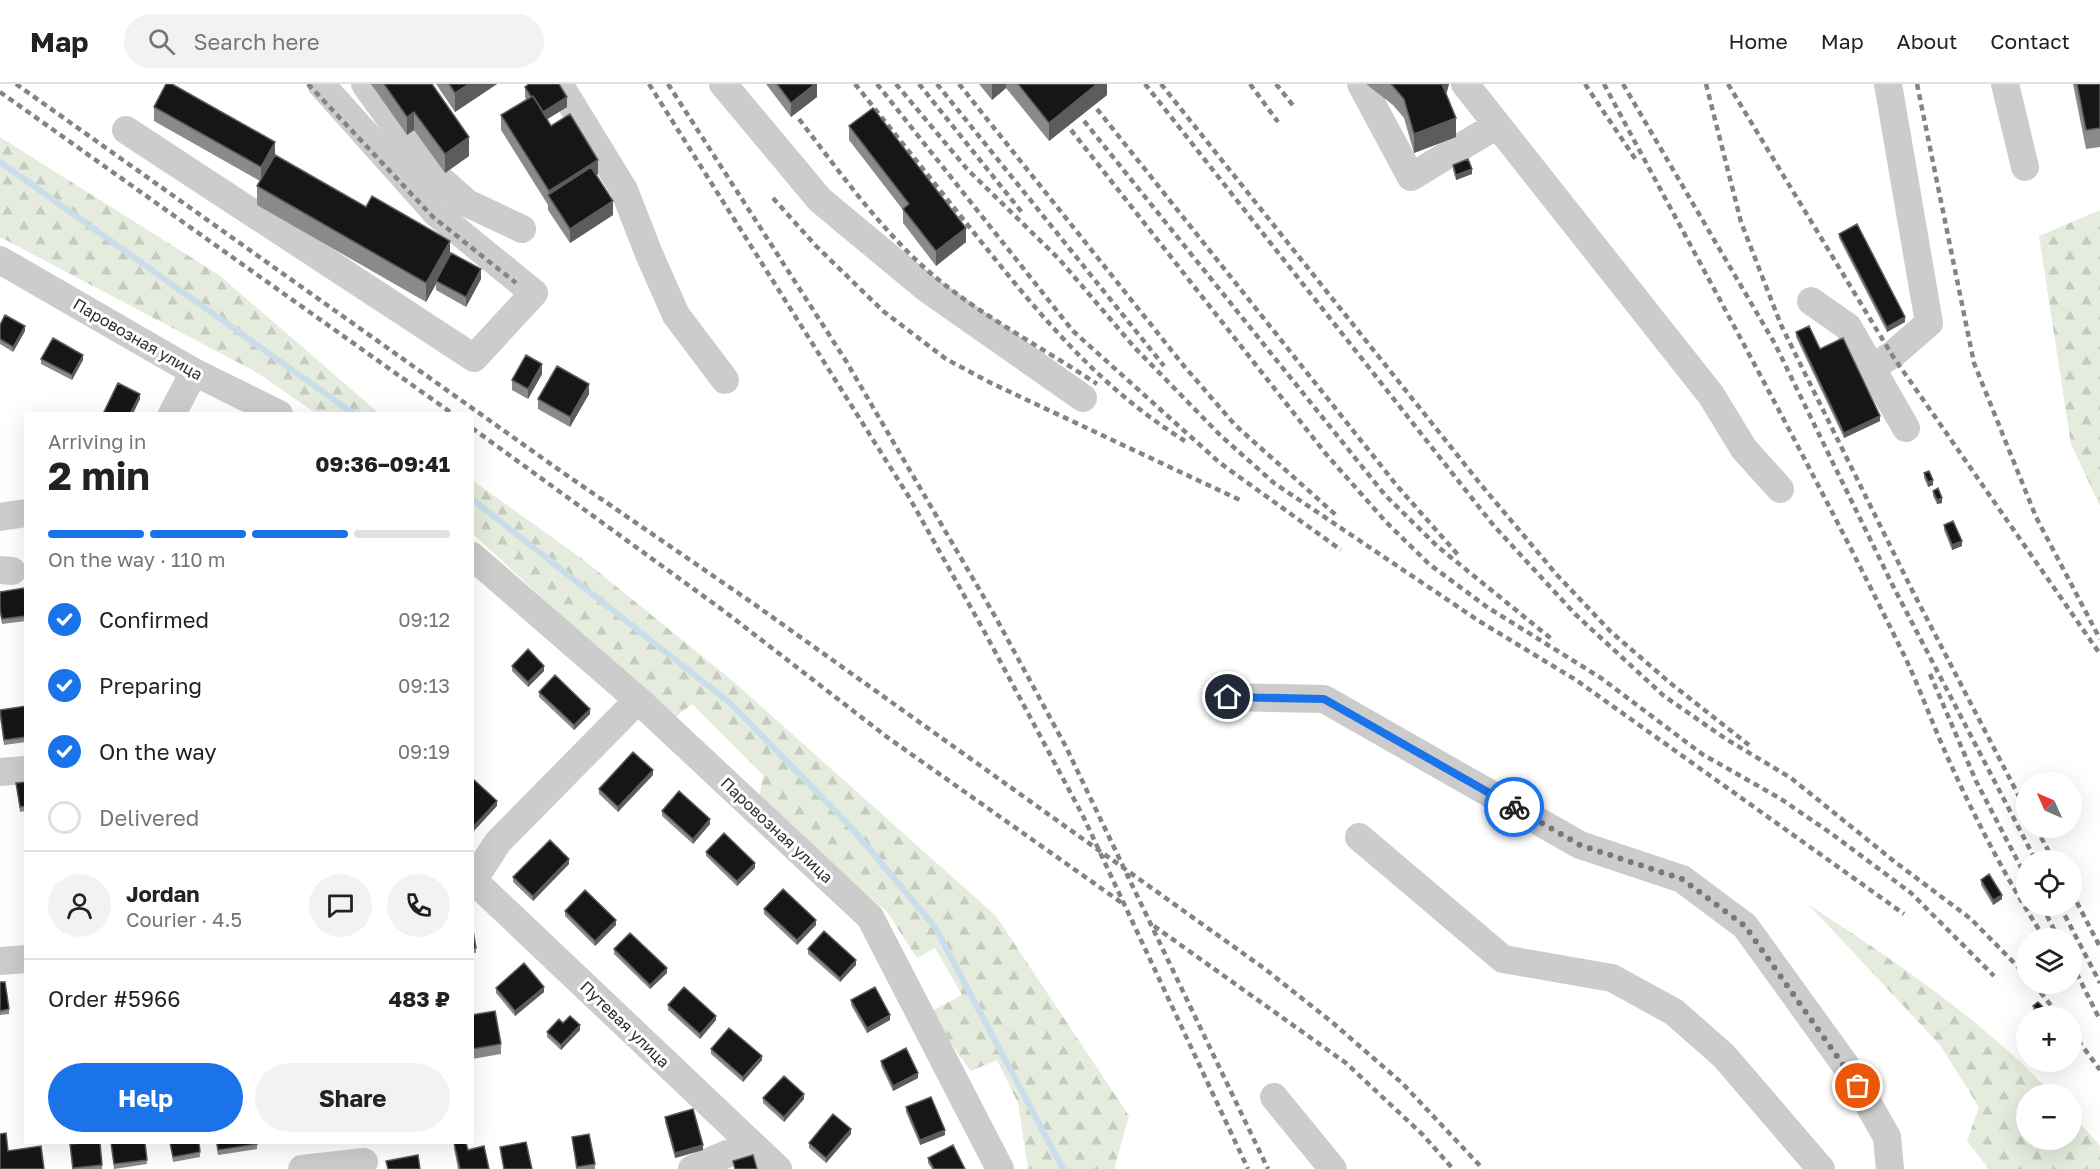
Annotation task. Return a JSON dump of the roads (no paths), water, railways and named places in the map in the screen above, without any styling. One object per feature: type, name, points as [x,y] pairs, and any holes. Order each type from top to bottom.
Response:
[{"type":"street","points":[[126,129],[474,358],[534,292],[436,214],[321,84]]},
{"type":"street","points":[[365,84],[421,162],[467,203],[522,229]]},
{"type":"street","points":[[559,84],[624,190],[676,315],[725,380]]},
{"type":"street","points":[[723,84],[820,200],[926,288],[1083,398]]},
{"type":"street","points":[[1361,84],[1411,177],[1497,125]]},
{"type":"street","points":[[1465,84],[1711,395],[1744,449],[1780,489]]},
{"type":"street","points":[[1870,368],[1892,355],[1929,323],[1888,84]]},
{"type":"street","points":[[2005,84],[2025,167]]},
{"type":"street","name":"Паровозная улица","points":[[0,260],[194,372],[275,412]]},
{"type":"street","points":[[1811,301],[1848,327],[1906,428]]},
{"type":"street","points":[[173,412],[194,372]]},
{"type":"street","points":[[0,517],[24,513]]},
{"type":"street","name":"Паровозная улица","points":[[474,558],[638,700],[870,917],[1000,1169]]},
{"type":"street","points":[[1228,697],[1324,699],[1580,845],[1682,879],[1745,926],[1849,1070],[1887,1137],[1890,1169]]},
{"type":"street","points":[[474,878],[498,842],[638,700]]},
{"type":"street","points":[[0,772],[24,770]]},
{"type":"street","points":[[1359,837],[1503,959],[1612,978],[1674,1012],[1724,1056],[1821,1169]]},
{"type":"street","name":"Путевая улица","points":[[474,881],[778,1169]]},
{"type":"street","points":[[0,961],[24,959]]},
{"type":"street","points":[[1274,1097],[1333,1169]]},
{"type":"street","points":[[692,1169],[750,1144]]},
{"type":"street","points":[[302,1169],[363,1158]]},
{"type":"waterway","points":[[0,162],[351,412]]},
{"type":"waterway","points":[[474,501],[730,703],[850,826],[935,927],[1063,1169]]},
{"type":"railway","points":[[16,84],[562,472],[754,604],[1265,969],[1333,1023],[1402,1083],[1483,1169]]},
{"type":"railway","points":[[308,84],[433,217],[516,283]]},
{"type":"railway","points":[[649,84],[909,497],[984,631],[1083,816],[1248,1169]]},
{"type":"railway","points":[[668,84],[846,361],[996,618],[1066,747],[1268,1169]]},
{"type":"railway","points":[[855,84],[1046,320],[1124,397],[1185,441]]},
{"type":"railway","points":[[877,84],[1073,331],[1220,463],[1341,550]]},
{"type":"railway","points":[[896,84],[967,169],[1059,259],[1135,348],[1221,436],[1274,483],[1479,621],[1576,680],[1904,914]]},
{"type":"railway","points":[[919,84],[1024,215]]},
{"type":"railway","points":[[937,84],[1164,366]]},
{"type":"railway","points":[[959,84],[1184,366],[1235,425],[1337,516]]},
{"type":"railway","points":[[1145,84],[1494,526],[1575,614],[1664,696],[1726,739],[1791,778],[1895,862],[1971,919],[2016,965]]},
{"type":"railway","points":[[1161,84],[1482,486],[1557,575],[1610,631],[1669,682],[1749,745]]},
{"type":"railway","points":[[1250,84],[1278,122]]},
{"type":"railway","points":[[1276,84],[1295,108]]},
{"type":"railway","points":[[1585,84],[1636,160]]},
{"type":"railway","points":[[1604,84],[1828,503],[1905,657],[1943,747],[1978,821],[2038,928]]},
{"type":"railway","points":[[1623,84],[1775,344],[1893,586],[2030,850]]},
{"type":"railway","points":[[1706,84],[1741,222],[1781,325],[1911,588],[2016,791]]},
{"type":"railway","points":[[1728,84],[1892,355],[2100,654]]},
{"type":"railway","points":[[1917,84],[1974,363],[2036,517],[2100,639]]},
{"type":"railway","points":[[0,92],[450,412]]},
{"type":"railway","points":[[1097,109],[1398,487],[1460,557]]},
{"type":"railway","points":[[799,119],[882,224],[933,275],[978,309],[1097,384]]},
{"type":"railway","points":[[1084,121],[1385,495],[1437,546],[1554,641]]},
{"type":"railway","points":[[1071,130],[1326,454],[1386,522],[1429,564],[1487,607],[1601,678],[1702,754],[1781,799],[1832,834],[1911,893],[1994,976]]},
{"type":"railway","points":[[773,198],[816,246],[883,311],[946,359],[991,383],[1242,501]]},
{"type":"railway","points":[[474,429],[724,611],[887,737],[1122,903]]},
{"type":"railway","points":[[1930,674],[1976,781],[2016,858]]},
{"type":"railway","points":[[2041,838],[2048,850]]},
{"type":"railway","points":[[2082,912],[2100,947]]},
{"type":"railway","points":[[2047,916],[2053,928]]},
{"type":"railway","points":[[2065,916],[2100,983]]},
{"type":"railway","points":[[1154,926],[1346,1063],[1423,1135],[1453,1169]]},
{"type":"railway","points":[[2082,984],[2100,1020]]},
{"type":"railway","points":[[2042,994],[2051,1006]]},
{"type":"railway","points":[[2082,1046],[2100,1070]]}]
